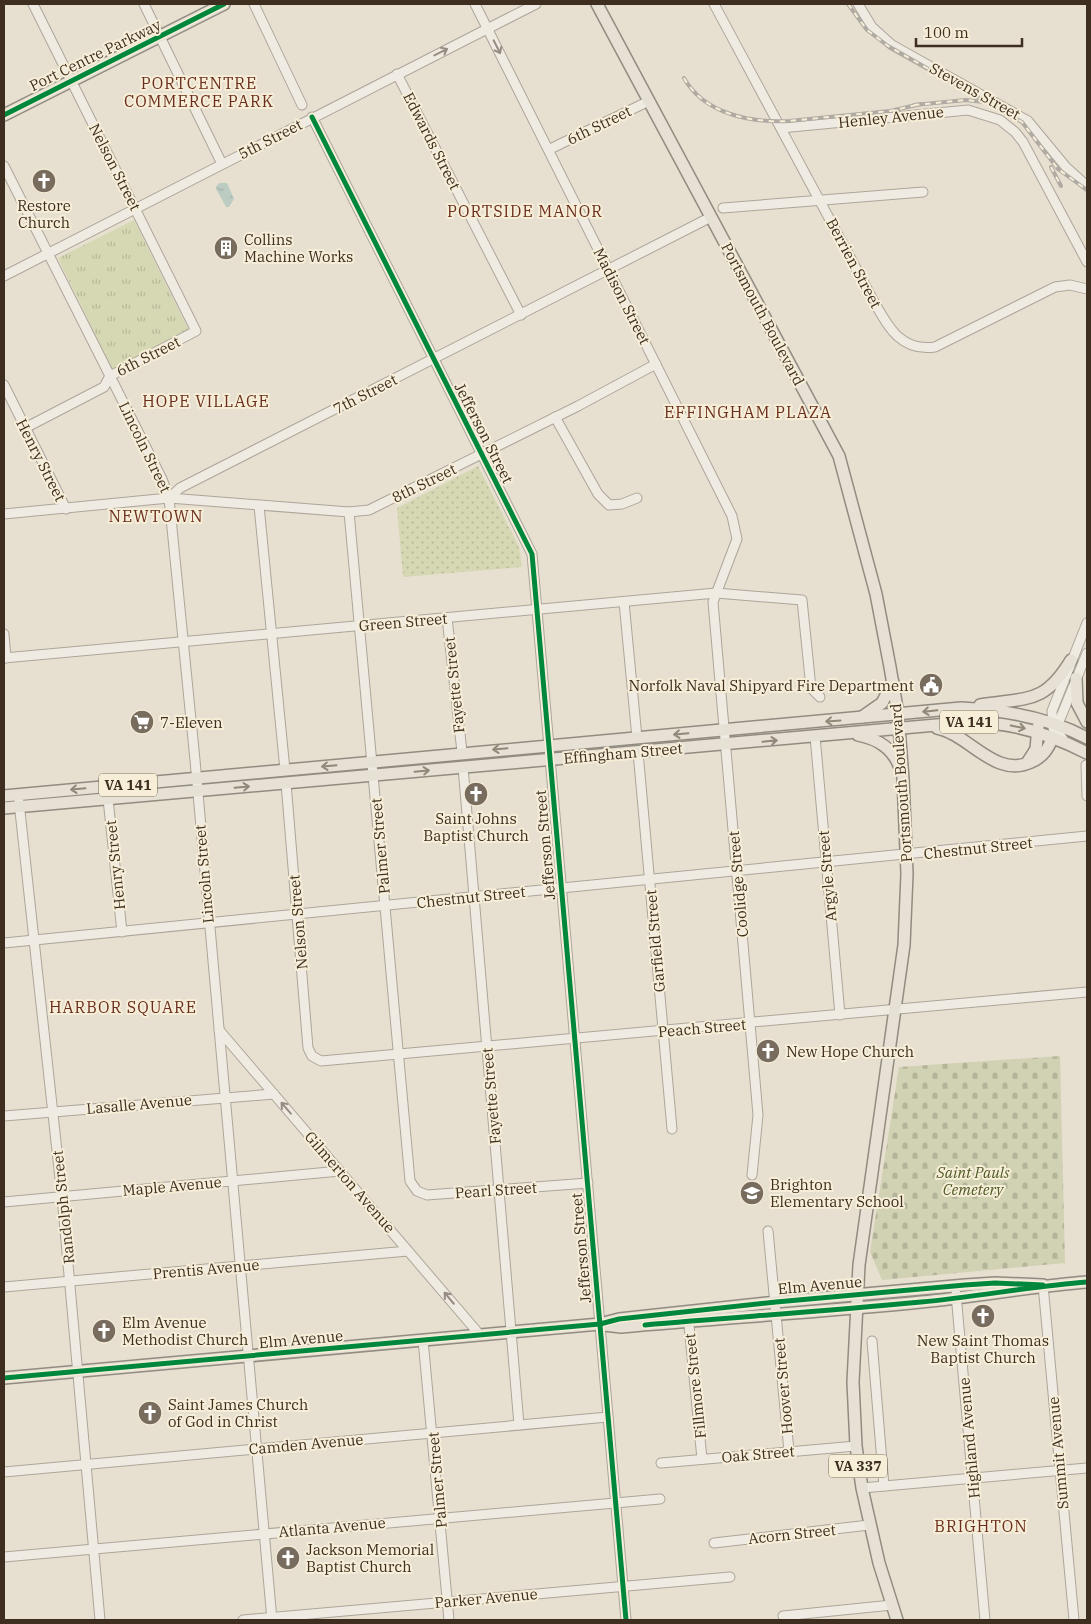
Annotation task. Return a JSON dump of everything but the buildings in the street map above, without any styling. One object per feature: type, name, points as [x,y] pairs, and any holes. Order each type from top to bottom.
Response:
[{"type":"main road","name":"Port Centre Parkway","points":[[4,115],[224,4]]},
{"type":"main road","name":"Portsmouth Boulevard","points":[[597,4],[839,456],[876,594],[900,728],[907,855],[904,945],[897,1010],[864,1231],[857,1294],[852,1382],[856,1446],[862,1488],[869,1525],[896,1620]]},
{"type":"main road","points":[[961,708],[1027,699],[1042,694],[1059,680],[1071,660]]},
{"type":"main road","points":[[1076,678],[1077,703],[1087,722]]},
{"type":"main road","points":[[858,719],[874,711],[882,703],[892,682]]},
{"type":"main road","name":"Effingham Street","points":[[4,796],[462,752],[858,719],[961,708],[999,710],[1031,717],[1054,729],[1087,738]]},
{"type":"main road","points":[[1024,765],[1034,753],[1039,732],[1037,724],[1031,717]]},
{"type":"main road","name":"Effingham Street","points":[[4,808],[726,745],[918,726],[992,722],[1039,732],[1054,729]]},
{"type":"main road","points":[[918,726],[952,732],[1003,765],[1024,765],[1043,755],[1054,729]]},
{"type":"main road","name":"Effingham Street","points":[[1054,729],[1071,744],[1087,753]]},
{"type":"main road","points":[[849,732],[870,738],[884,745],[896,759],[903,779]]},
{"type":"main road","name":"Elm Avenue","points":[[688,1317],[777,1315],[956,1298],[1043,1285],[1087,1282]]},
{"type":"main road","name":"Elm Avenue","points":[[4,1378],[600,1324],[621,1327],[776,1302],[857,1294],[994,1283],[1043,1285]]},
{"type":"street","name":"Nelson Street","points":[[33,4],[196,331]]},
{"type":"street","points":[[144,4],[222,164]]},
{"type":"street","points":[[254,4],[302,105]]},
{"type":"street","name":"Madison Street","points":[[475,4],[550,150],[732,516],[736,539],[716,593]]},
{"type":"street","name":"5th Street","points":[[4,276],[536,4]]},
{"type":"street","name":"Berrien Street","points":[[714,4],[890,330],[899,339],[912,346],[924,348],[940,345],[1055,287],[1070,285],[1087,289]]},
{"type":"street","name":"Stevens Street","points":[[858,4],[872,27],[892,45],[1028,121],[1066,167],[1087,186]]},
{"type":"street","name":"Edwards Street","points":[[397,74],[521,314]]},
{"type":"street","name":"6th Street","points":[[550,150],[649,101]]},
{"type":"street","name":"Henley Avenue","points":[[781,128],[964,110],[1000,120],[1015,132],[1023,142],[1087,262]]},
{"type":"street","name":"Jefferson Street","points":[[312,117],[532,554],[626,1620]]},
{"type":"street","name":"Lincoln Street","points":[[4,166],[162,480],[169,498],[184,642],[271,1619]]},
{"type":"street","points":[[723,208],[923,192]]},
{"type":"street","name":"7th Street","points":[[169,498],[180,488],[711,217]]},
{"type":"street","name":"6th Street","points":[[25,428],[104,387],[110,376],[196,331]]},
{"type":"street","name":"8th Street","points":[[169,498],[349,512],[369,510],[556,417],[656,364]]},
{"type":"street","name":"Henry Street","points":[[4,385],[66,509]]},
{"type":"street","points":[[556,417],[598,494],[609,505],[622,504],[637,498]]},
{"type":"street","points":[[4,514],[169,498]]},
{"type":"street","points":[[259,506],[285,770]]},
{"type":"street","name":"Palmer Street","points":[[349,512],[410,1181]]},
{"type":"street","name":"Green Street","points":[[5,658],[716,593],[802,600],[811,688],[820,697]]},
{"type":"street","name":"Coolidge Street","points":[[716,593],[713,602],[758,1122],[752,1175]]},
{"type":"street","points":[[624,602],[637,738]]},
{"type":"street","name":"Fayette Street","points":[[447,618],[462,752]]},
{"type":"street","points":[[1054,729],[1052,711],[1087,623]]},
{"type":"street","points":[[4,634],[5,658]]},
{"type":"street","points":[[1054,729],[1087,653]]},
{"type":"street","name":"Argyle Street","points":[[814,736],[840,1015]]},
{"type":"street","name":"Garfield Street","points":[[638,752],[672,1129]]},
{"type":"street","points":[[1086,765],[1087,796]]},
{"type":"street","name":"Fayette Street","points":[[463,767],[519,1425]]},
{"type":"street","name":"Nelson Street","points":[[286,783],[308,1048],[316,1059]]},
{"type":"street","name":"Randolph Street","points":[[19,794],[33,940],[62,1197],[100,1620]]},
{"type":"street","name":"Henry Street","points":[[108,799],[122,932]]},
{"type":"street","name":"Chestnut Street","points":[[4,943],[1087,836]]},
{"type":"street","name":"Peach Street","points":[[316,1059],[321,1061],[486,1047],[1087,992]]},
{"type":"street","name":"Gilmerton Avenue","points":[[219,1030],[480,1335]]},
{"type":"street","name":"Lasalle Avenue","points":[[4,1116],[274,1094]]},
{"type":"street","name":"Maple Avenue","points":[[4,1202],[340,1172]]},
{"type":"street","name":"Pearl Street","points":[[410,1181],[417,1191],[427,1195],[588,1183]]},
{"type":"street","name":"Hoover Street","points":[[768,1231],[789,1452]]},
{"type":"street","name":"Prentis Avenue","points":[[4,1287],[408,1251]]},
{"type":"street","name":"Summit Avenue","points":[[1043,1285],[1074,1620]]},
{"type":"street","name":"Highland Avenue","points":[[956,1286],[985,1620]]},
{"type":"street","name":"Fillmore Street","points":[[688,1317],[702,1459]]},
{"type":"street","name":"Palmer Street","points":[[423,1340],[449,1620]]},
{"type":"street","points":[[872,1341],[884,1486]]},
{"type":"street","name":"Camden Avenue","points":[[4,1472],[608,1417]]},
{"type":"street","name":"Oak Street","points":[[661,1463],[856,1446]]},
{"type":"street","points":[[862,1488],[1087,1468]]},
{"type":"street","name":"Atlanta Avenue","points":[[4,1557],[660,1498]]},
{"type":"street","name":"Acorn Street","points":[[714,1542],[869,1525]]},
{"type":"street","name":"Parker Avenue","points":[[243,1620],[730,1577]]},
{"type":"street","points":[[782,1616],[892,1605]]},
{"type":"green space","points":[[134,220],[189,331],[112,369],[58,258]]},
{"type":"green space","points":[[478,466],[519,547],[522,567],[403,577],[397,508]]},
{"type":"green space","name":"Saint Pauls Cemetery","points":[[1060,1056],[1065,1263],[882,1280],[870,1252],[899,1067]]},
{"type":"water","points":[[220,183],[227,183],[234,199],[229,207],[226,207],[216,189]]},
{"type":"railway","points":[[848,4],[867,30],[888,46],[1022,122],[1058,169],[1087,190]]},
{"type":"railway","points":[[684,78],[693,90],[716,108],[744,118],[759,120],[789,121],[890,111],[921,104]]},
{"type":"railway","points":[[914,105],[966,100],[984,102]]},
{"type":"railway","points":[[1051,167],[1061,186]]},
{"type":"cycle path","points":[[4,115],[224,4]]},
{"type":"cycle path","points":[[312,117],[532,554],[626,1620]]},
{"type":"cycle path","points":[[645,1325],[921,1302],[1087,1282]]},
{"type":"cycle path","points":[[4,1378],[600,1324],[619,1319],[776,1302],[965,1285],[995,1283],[1043,1285]]},
{"type":"place","name":"Restore Church","points":[[44,181]]},
{"type":"place","name":"Collins Machine Works","points":[[226,248]]},
{"type":"place","name":"Norfolk Naval Shipyard Fire Department","points":[[931,685]]},
{"type":"place","name":"7-Eleven","points":[[142,722]]},
{"type":"place","name":"Saint Johns Baptist Church","points":[[476,794]]},
{"type":"place","name":"New Hope Church","points":[[768,1051]]},
{"type":"place","name":"Brighton Elementary School","points":[[752,1193]]},
{"type":"place","name":"New Saint Thomas Baptist Church","points":[[983,1316]]},
{"type":"place","name":"Elm Avenue Methodist Church","points":[[104,1331]]},
{"type":"place","name":"Saint James Church of God in Christ","points":[[150,1413]]},
{"type":"place","name":"Jackson Memorial Baptist Church","points":[[288,1558]]},
{"type":"district","name":"PORTCENTRE COMMERCE PARK","points":[[199,92]]},
{"type":"district","name":"PORTSIDE MANOR","points":[[525,211]]},
{"type":"district","name":"HOPE VILLAGE","points":[[206,401]]},
{"type":"district","name":"EFFINGHAM PLAZA","points":[[748,412]]},
{"type":"district","name":"NEWTOWN","points":[[156,516]]},
{"type":"district","name":"HARBOR SQUARE","points":[[123,1007]]},
{"type":"district","name":"BRIGHTON","points":[[981,1526]]}]
